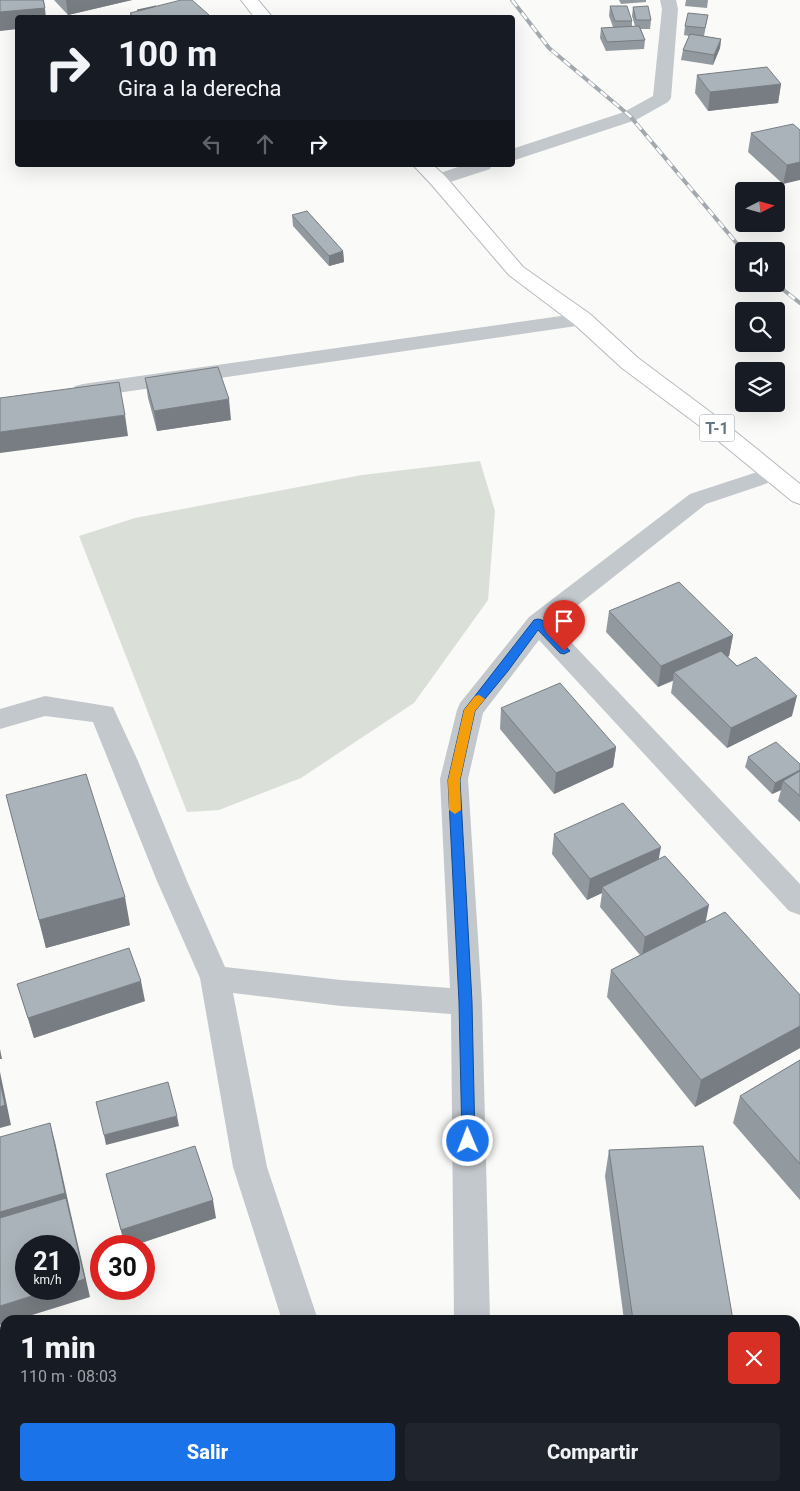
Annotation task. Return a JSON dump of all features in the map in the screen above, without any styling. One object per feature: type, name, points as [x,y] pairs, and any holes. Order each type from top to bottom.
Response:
[{"type":"main road","points":[[249,0],[262,15]]},
{"type":"main road","name":"T-1","points":[[424,167],[438,180],[516,271],[582,319],[630,363],[713,425],[800,496]]},
{"type":"street","points":[[515,154],[630,116],[662,98],[670,9],[668,0]]},
{"type":"street","points":[[438,180],[477,167]]},
{"type":"street","points":[[66,394],[582,319]]},
{"type":"street","points":[[472,1315],[466,1002],[454,780],[470,710],[538,623],[698,499],[772,474]]},
{"type":"street","points":[[538,623],[800,903]]},
{"type":"street","points":[[0,718],[46,706],[103,714],[172,881],[216,978],[250,1167],[298,1315]]},
{"type":"street","points":[[216,978],[298,990],[466,1002]]},
{"type":"shaded area","points":[[480,461],[495,511],[488,600],[414,703],[301,778],[219,810],[187,812],[79,536],[135,518],[362,475]]},
{"type":"building","points":[[0,0],[43,0],[45,8],[0,12]]},
{"type":"building","points":[[181,0],[192,0],[209,15],[132,15],[130,13]]},
{"type":"building","points":[[610,6],[627,6],[632,21],[615,21]]},
{"type":"building","points":[[648,6],[651,20],[636,20],[633,7]]},
{"type":"building","points":[[688,13],[708,15],[705,28],[685,26]]},
{"type":"building","points":[[639,26],[645,40],[607,42],[601,28]]},
{"type":"building","points":[[690,34],[721,39],[714,55],[683,50]]},
{"type":"building","points":[[767,67],[781,84],[710,92],[697,75]]},
{"type":"building","points":[[793,124],[800,130],[800,162],[787,165],[751,133]]},
{"type":"building","points":[[307,211],[343,251],[329,256],[292,215]]},
{"type":"building","points":[[218,367],[229,399],[154,411],[145,378]]},
{"type":"building","points":[[119,382],[125,415],[0,432],[0,398]]},
{"type":"building","points":[[679,582],[733,635],[661,666],[609,611]]},
{"type":"building","points":[[721,651],[737,666],[756,657],[797,696],[731,728],[674,672]]},
{"type":"building","points":[[560,683],[616,747],[556,773],[501,708]]},
{"type":"building","points":[[776,742],[800,764],[800,770],[775,783],[748,757]]},
{"type":"building","points":[[800,771],[800,796],[783,781]]},
{"type":"building","points":[[86,774],[125,897],[39,920],[6,795]]},
{"type":"building","points":[[623,803],[661,847],[590,879],[554,834]]},
{"type":"building","points":[[665,856],[709,905],[645,937],[602,887]]},
{"type":"building","points":[[725,912],[800,995],[800,1026],[701,1080],[611,970]]},
{"type":"building","points":[[129,948],[141,981],[28,1018],[17,984]]},
{"type":"building","points":[[800,1060],[800,1164],[740,1096]]},
{"type":"building","points":[[0,1082],[5,1105],[0,1107]]},
{"type":"building","points":[[168,1082],[177,1116],[104,1135],[96,1102]]},
{"type":"building","points":[[50,1123],[65,1193],[0,1212],[0,1137]]},
{"type":"building","points":[[195,1146],[213,1200],[121,1230],[106,1174]]},
{"type":"building","points":[[703,1146],[732,1315],[632,1315],[609,1150]]},
{"type":"building","points":[[66,1198],[75,1235],[15,1235],[15,1300],[19,1300],[0,1306],[0,1218]]},
{"type":"building","points":[[80,1258],[85,1279],[80,1281]]},
{"type":"railway","points":[[512,0],[549,48],[630,116],[736,242]]},
{"type":"railway","points":[[785,291],[800,303]]},
{"type":"slow traffic","points":[[455,810],[454,780],[470,710],[479,699]]},
{"type":"route","points":[[468,1141],[466,1002],[454,780],[470,710],[538,623],[564,651]]}]
